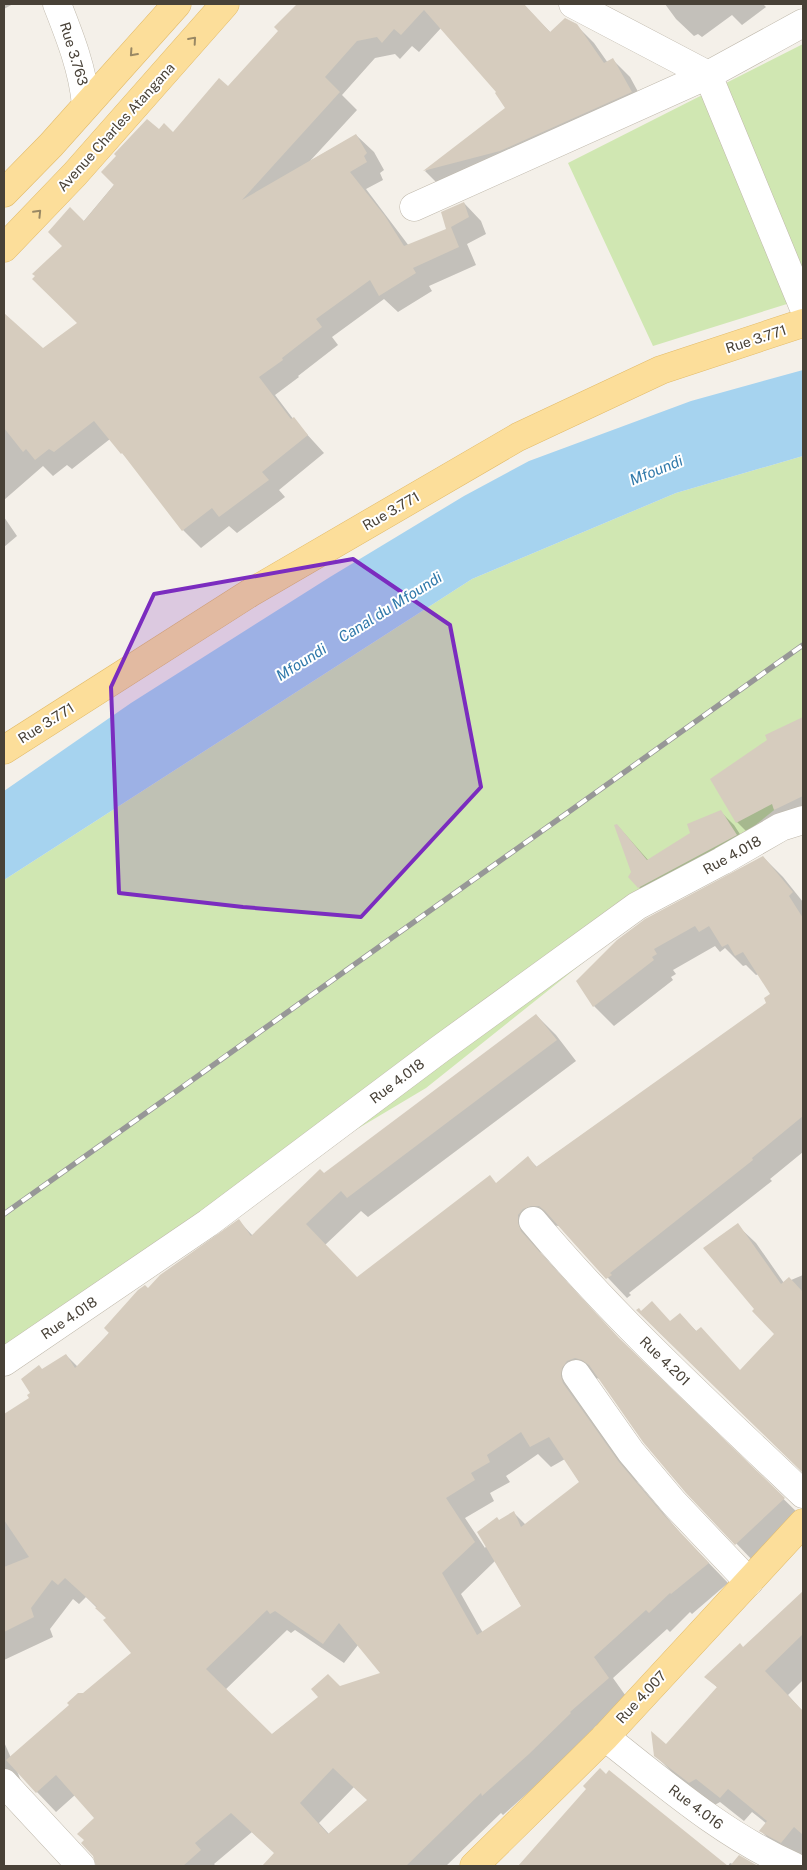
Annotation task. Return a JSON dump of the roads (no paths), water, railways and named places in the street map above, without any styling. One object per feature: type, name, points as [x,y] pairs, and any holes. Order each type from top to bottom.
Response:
[{"type":"main road","points":[[4,193],[51,146],[177,4]]},
{"type":"main road","name":"Avenue Charles Atangana","points":[[4,248],[75,174],[225,4]]},
{"type":"main road","name":"Rue 3.771","points":[[4,750],[250,593],[518,437],[661,370],[803,323]]},
{"type":"main road","name":"Rue 4.007","points":[[474,1866],[605,1737],[803,1523]]},
{"type":"street","name":"Rue 3.763","points":[[57,4],[73,44],[85,85],[86,106]]},
{"type":"street","points":[[573,4],[708,75],[803,306]]},
{"type":"street","points":[[414,207],[708,75],[803,22]]},
{"type":"street","name":"Rue 4.018","points":[[4,1362],[208,1223],[440,1049],[637,906],[781,827],[803,820]]},
{"type":"street","name":"Rue 4.201","points":[[533,1221],[564,1259],[642,1339],[803,1494]]},
{"type":"street","points":[[576,1374],[638,1460],[674,1503],[749,1582]]},
{"type":"street","name":"Rue 4.016","points":[[605,1737],[736,1837],[793,1866]]},
{"type":"street","points":[[4,1783],[81,1866]]},
{"type":"water","points":[[803,370],[803,456],[676,493],[472,579],[4,880],[4,791],[131,703],[330,577],[464,496],[529,461],[691,401]]},
{"type":"railway","points":[[4,1214],[803,645]]},
{"type":"water label","name":"Mfoundi","points":[[656,470]]},
{"type":"water label","name":"Canal du Mfoundi","points":[[390,607]]},
{"type":"water label","name":"Mfoundi","points":[[301,662]]}]
